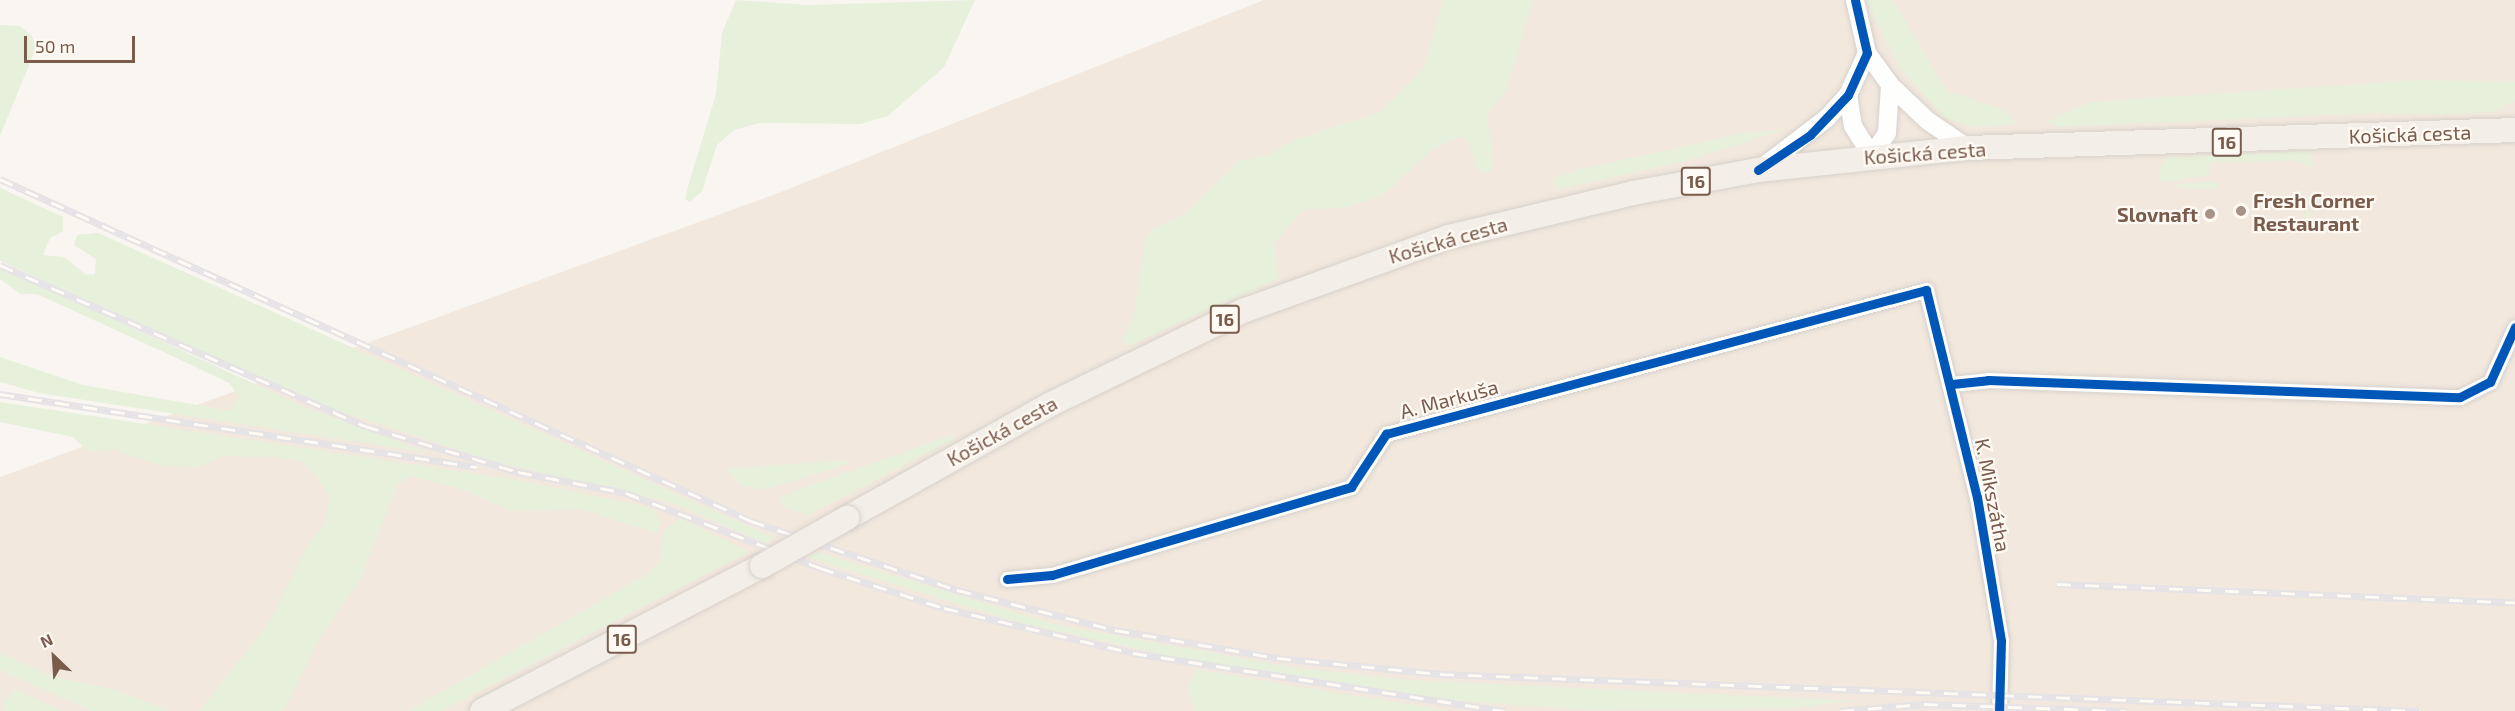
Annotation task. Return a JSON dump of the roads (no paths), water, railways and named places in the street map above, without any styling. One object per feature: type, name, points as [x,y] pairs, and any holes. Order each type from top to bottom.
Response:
[{"type":"main road","name":"Košická cesta","points":[[482,711],[762,566],[1098,380],[1325,279],[1515,220],[1758,170],[1872,156],[1968,148],[2515,130]]},
{"type":"street","points":[[1855,0],[1868,53],[1890,85],[1928,121],[1968,148]]},
{"type":"street","points":[[1758,170],[1810,135],[1848,95],[1868,53]]},
{"type":"street","points":[[1848,95],[1853,126],[1872,156],[1887,133],[1890,85]]},
{"type":"street","name":"K. Mikszátha","points":[[1926,290],[1952,384],[2001,641],[1999,711]]},
{"type":"street","name":"A. Markuša","points":[[1007,579],[1052,575],[1351,487],[1386,434],[1926,290]]},
{"type":"street","points":[[1952,384],[1988,380],[2460,397],[2490,382],[2515,327]]},
{"type":"railway","points":[[0,179],[751,521],[957,590],[1115,630],[1277,658],[1440,674],[2420,711]]},
{"type":"railway","points":[[0,265],[365,426],[518,472],[626,493],[820,568],[944,608],[1133,653],[1505,711]]},
{"type":"railway","points":[[0,394],[476,467]]},
{"type":"railway","points":[[2057,584],[2515,602]]},
{"type":"railway","points":[[1840,711],[1924,704],[2125,711]]},
{"type":"place","name":"Fresh Corner Restaurant","points":[[2241,211]]},
{"type":"place","name":"Slovnaft","points":[[2210,214]]}]
